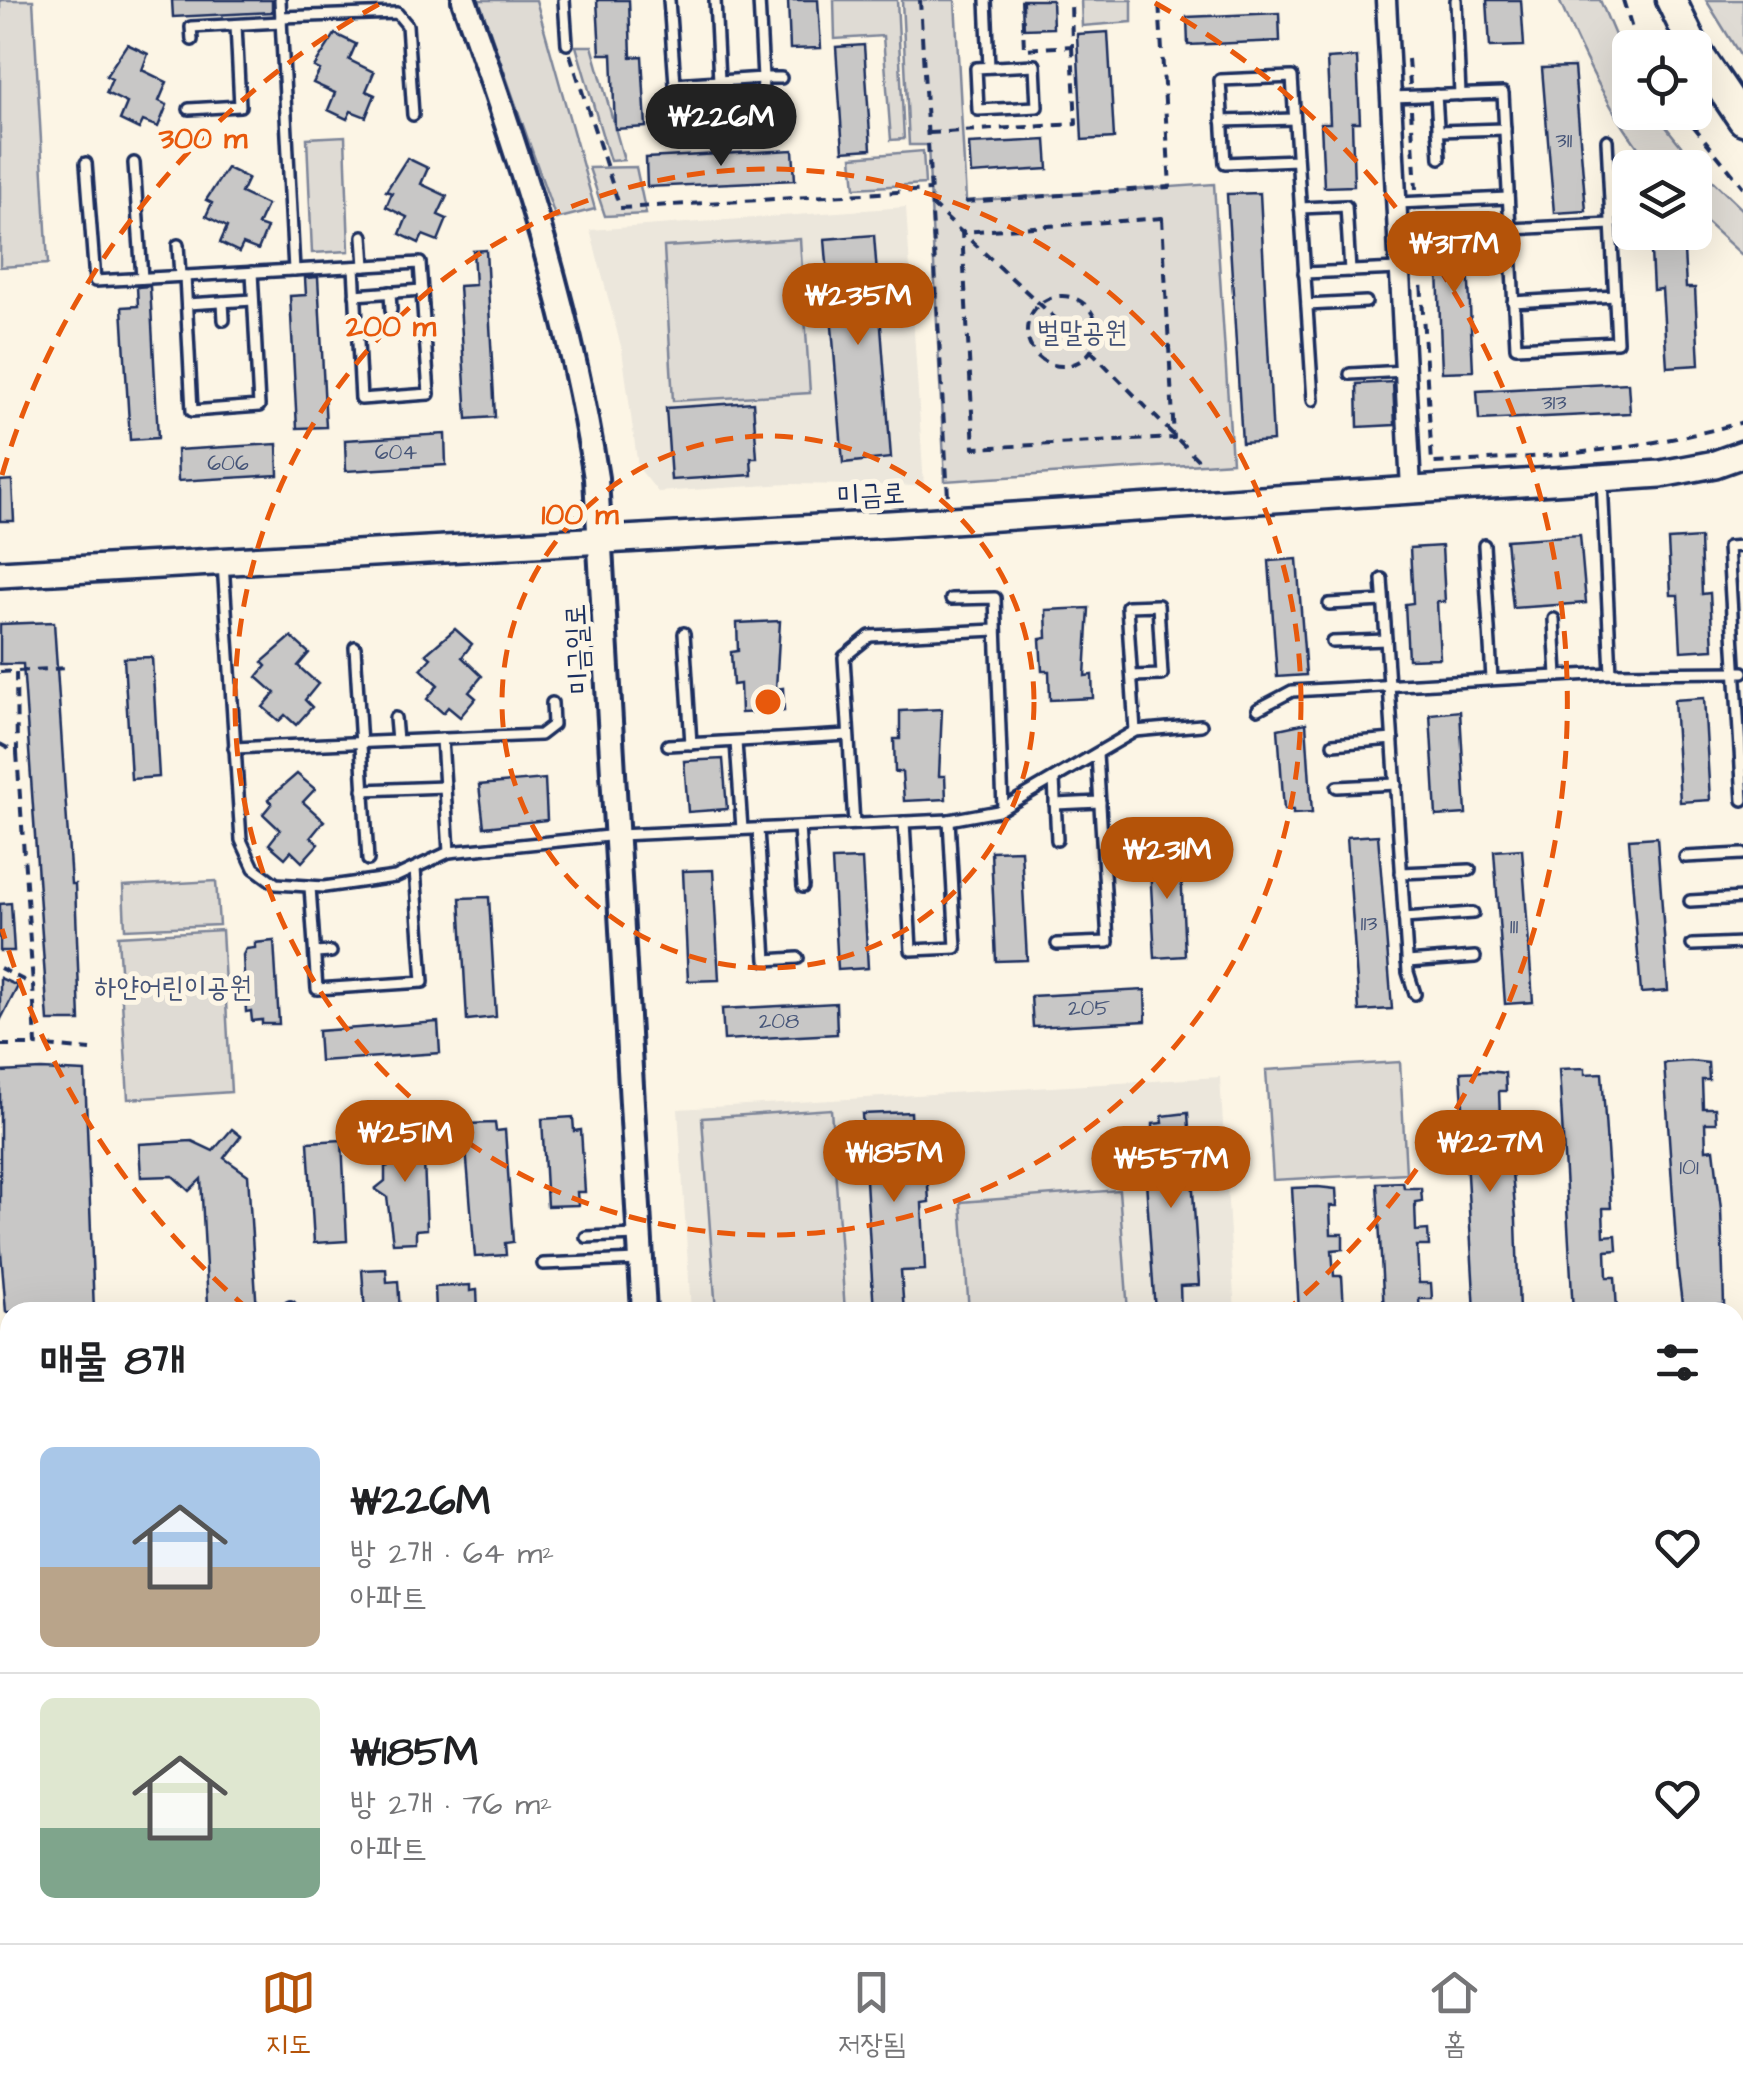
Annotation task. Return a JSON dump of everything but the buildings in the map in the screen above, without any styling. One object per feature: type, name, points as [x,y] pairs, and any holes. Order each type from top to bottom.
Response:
[{"type":"main road","points":[[1671,0],[1686,30]]},
{"type":"main road","points":[[1712,74],[1743,120]]},
{"type":"main road","name":"미금로","points":[[0,574],[1602,477],[1688,470],[1743,454]]},
{"type":"street","name":"미금일로","points":[[464,0],[516,148],[555,280],[589,432],[601,540],[643,1302]]},
{"type":"street","points":[[1386,0],[1401,97],[1407,202],[1402,269],[1411,489]]},
{"type":"lane","points":[[280,0],[294,270]]},
{"type":"lane","points":[[564,0],[566,44]]},
{"type":"lane","points":[[670,0],[674,84],[683,95],[684,124],[761,119],[763,78],[758,0]]},
{"type":"lane","points":[[715,0],[719,81]]},
{"type":"lane","points":[[986,0],[989,67]]},
{"type":"lane","points":[[1456,0],[1460,95]]},
{"type":"lane","points":[[192,40],[191,27],[397,13],[407,25],[413,114]]},
{"type":"lane","points":[[189,108],[240,106],[236,25]]},
{"type":"lane","points":[[1035,65],[1037,106],[978,110],[976,68],[989,67],[1035,65]]},
{"type":"lane","points":[[674,84],[781,78]]},
{"type":"lane","points":[[1297,160],[1224,163],[1220,80],[1292,78],[1306,305],[1315,341],[1314,400]]},
{"type":"lane","points":[[1401,97],[1503,93],[1510,229],[1517,266],[1513,302],[1516,347],[1617,342],[1607,140]]},
{"type":"lane","points":[[1436,96],[1440,158]]},
{"type":"lane","points":[[1222,121],[1294,119]]},
{"type":"lane","points":[[1438,131],[1504,129]]},
{"type":"lane","points":[[86,162],[95,281],[354,266],[420,263],[429,394],[361,399],[354,266]]},
{"type":"lane","points":[[134,163],[142,278]]},
{"type":"lane","points":[[1407,202],[1508,198]]},
{"type":"lane","points":[[1300,208],[1346,206],[1350,271]]},
{"type":"lane","points":[[1510,229],[1611,224]]},
{"type":"lane","points":[[364,236],[365,266]]},
{"type":"lane","points":[[178,245],[187,304],[192,410],[259,406],[252,272]]},
{"type":"lane","points":[[1304,273],[1402,269]]},
{"type":"lane","points":[[355,295],[422,290]]},
{"type":"lane","points":[[390,292],[391,310]]},
{"type":"lane","points":[[1513,302],[1615,296]]},
{"type":"lane","points":[[187,304],[254,300]]},
{"type":"lane","points":[[223,302],[224,320]]},
{"type":"lane","points":[[1306,305],[1366,302]]},
{"type":"lane","points":[[1350,374],[1407,370]]},
{"type":"lane","points":[[1602,477],[1611,673]]},
{"type":"lane","points":[[1484,545],[1492,679]]},
{"type":"lane","points":[[1743,546],[1728,547],[1739,672],[1743,800]]},
{"type":"lane","points":[[223,562],[238,817],[247,860],[276,884],[310,888],[360,884],[415,869],[449,852],[618,835],[949,820],[1003,808],[1135,731],[1201,726]]},
{"type":"lane","points":[[1382,579],[1407,962],[1415,994]]},
{"type":"lane","points":[[1730,592],[1743,592]]},
{"type":"lane","points":[[950,599],[994,598],[1003,808]]},
{"type":"lane","points":[[1329,604],[1384,601]]},
{"type":"lane","points":[[1132,676],[1162,675],[1158,605],[1127,606],[1135,731]]},
{"type":"lane","points":[[1554,619],[1557,676]]},
{"type":"lane","points":[[854,824],[844,657],[870,636],[996,630]]},
{"type":"lane","points":[[684,634],[691,744]]},
{"type":"lane","points":[[1332,642],[1386,640]]},
{"type":"lane","points":[[354,647],[368,860]]},
{"type":"lane","points":[[1258,709],[1292,691],[1611,673],[1739,672]]},
{"type":"lane","points":[[234,748],[540,735],[553,725],[552,703]]},
{"type":"lane","points":[[396,718],[397,741]]},
{"type":"lane","points":[[668,745],[848,735]]},
{"type":"lane","points":[[442,739],[449,852]]},
{"type":"lane","points":[[1333,744],[1393,739]]},
{"type":"lane","points":[[736,742],[742,829]]},
{"type":"lane","points":[[1056,944],[1108,942],[1097,754]]},
{"type":"lane","points":[[1054,779],[1057,840]]},
{"type":"lane","points":[[1336,787],[1396,784]]},
{"type":"lane","points":[[364,790],[445,786]]},
{"type":"lane","points":[[1056,804],[1100,802]]},
{"type":"lane","points":[[904,822],[911,950],[956,948],[949,820]]},
{"type":"lane","points":[[799,827],[803,887]]},
{"type":"lane","points":[[758,828],[766,960],[798,958]]},
{"type":"lane","points":[[1685,858],[1743,854]]},
{"type":"lane","points":[[310,888],[317,989],[423,982],[415,869]]},
{"type":"lane","points":[[1401,873],[1470,870]]},
{"type":"lane","points":[[1690,901],[1743,898]]},
{"type":"lane","points":[[1404,918],[1473,912]]},
{"type":"lane","points":[[1692,946],[1743,943]]},
{"type":"lane","points":[[314,953],[331,952]]},
{"type":"lane","points":[[1407,962],[1475,957]]},
{"type":"lane","points":[[586,1238],[639,1235]]},
{"type":"lane","points":[[543,1264],[640,1260]]},
{"type":"path","points":[[920,0],[950,497],[930,498]]},
{"type":"path","points":[[1022,0],[1024,49],[1072,46],[1070,0]]},
{"type":"path","points":[[965,202],[1170,186],[1159,0]]},
{"type":"path","points":[[1622,0],[1632,30]]},
{"type":"path","points":[[566,44],[620,208],[930,190]]},
{"type":"path","points":[[1408,58],[1401,97],[1407,202],[1432,463],[1555,457],[1683,439],[1743,422]]},
{"type":"path","points":[[1696,130],[1743,188]]},
{"type":"path","points":[[931,204],[1090,351],[1202,464]]},
{"type":"path","points":[[962,232],[1162,218],[1174,438]]},
{"type":"path","points":[[962,232],[974,448],[1174,438]]},
{"type":"path","points":[[1065,294],[1087,305],[1094,326],[1090,351],[1068,367],[1042,361],[1028,337],[1037,306],[1065,294]]},
{"type":"path","points":[[0,672],[67,668]]},
{"type":"path","points":[[16,671],[17,753],[36,1045]]},
{"type":"path","points":[[0,744],[17,753]]},
{"type":"path","points":[[0,968],[33,985]]},
{"type":"path","points":[[0,1045],[91,1050]]},
{"type":"shaded area","points":[[906,207],[924,486],[789,484],[658,492],[638,467],[622,350],[590,230]]},
{"type":"shaded area","points":[[1220,1077],[1234,1302],[690,1302],[678,1109]]},
{"type":"green space","points":[[0,0],[33,0],[48,264],[0,267]]},
{"type":"green space","points":[[479,0],[536,0],[595,209],[556,219]]},
{"type":"green space","points":[[834,0],[897,0],[904,139],[891,140],[883,36],[835,39]]},
{"type":"green space","name":"벌말공원","points":[[902,0],[955,0],[966,201],[1214,184],[1232,462],[945,481],[928,145],[909,145]]},
{"type":"green space","points":[[1081,0],[1132,0],[1132,22],[1082,26]]},
{"type":"green space","points":[[1559,0],[1600,0],[1613,30],[1612,108],[1600,87]]},
{"type":"green space","points":[[1706,0],[1743,0],[1743,60]]},
{"type":"green space","points":[[576,46],[592,46],[624,160],[610,161]]},
{"type":"green space","points":[[1625,130],[1668,130],[1684,150],[1640,150]]},
{"type":"green space","points":[[345,136],[349,251],[312,253],[307,138]]},
{"type":"green space","points":[[923,151],[925,184],[855,188],[852,157]]},
{"type":"green space","points":[[636,167],[646,214],[605,216],[589,168]]},
{"type":"green space","points":[[1712,180],[1743,210],[1743,256],[1712,228]]},
{"type":"green space","points":[[800,239],[810,393],[673,401],[664,247]]},
{"type":"green space","points":[[216,881],[219,925],[125,929],[123,886]]},
{"type":"green space","name":"하얀어린이공원","points":[[222,930],[231,1092],[128,1099],[118,936]]},
{"type":"green space","points":[[1400,1062],[1406,1173],[1273,1180],[1266,1070]]},
{"type":"green space","points":[[831,1109],[844,1302],[715,1302],[702,1118]]},
{"type":"green space","points":[[1119,1190],[1127,1302],[968,1302],[961,1202]]}]
